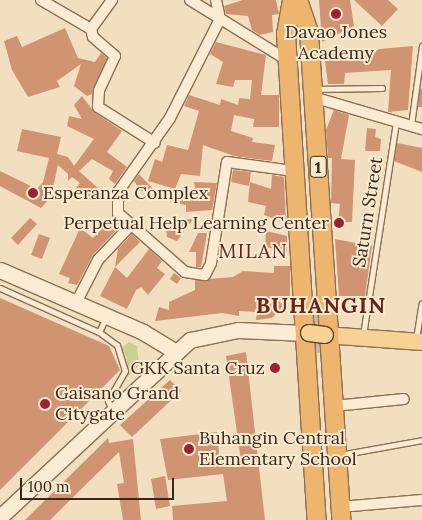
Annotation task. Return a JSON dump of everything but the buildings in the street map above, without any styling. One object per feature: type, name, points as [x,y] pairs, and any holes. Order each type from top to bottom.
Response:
[{"type":"highway","name":"1","points":[[295,0],[286,34],[294,171],[317,334],[334,406],[341,513]]},
{"type":"highway","name":"1","points":[[295,0],[309,32],[313,93],[317,334],[316,520]]},
{"type":"highway","name":"1","points":[[295,0],[315,315]]},
{"type":"highway","points":[[318,353],[328,520]]},
{"type":"main road","points":[[0,270],[76,303],[175,351]]},
{"type":"main road","points":[[3,517],[112,409],[175,351],[198,336],[222,331],[317,334],[419,342]]},
{"type":"street","points":[[91,29],[112,0]]},
{"type":"street","points":[[190,0],[287,60]]},
{"type":"street","points":[[216,0],[220,19],[155,143],[115,199],[118,213],[185,272],[205,275],[212,263],[227,162],[294,171]]},
{"type":"street","points":[[47,1],[91,29],[93,38],[114,52],[99,91],[98,107],[155,143]]},
{"type":"street","points":[[313,93],[422,129]]},
{"type":"street","points":[[76,303],[98,260],[131,225]]},
{"type":"street","points":[[334,406],[404,399]]},
{"type":"street","points":[[341,513],[422,500]]},
{"type":"lane","points":[[411,125],[422,46]]},
{"type":"lane","points":[[313,93],[382,88]]},
{"type":"lane","name":"Saturn Street","points":[[363,338],[396,120]]},
{"type":"lane","points":[[0,288],[99,332],[118,345],[126,361],[122,380],[108,401],[112,409]]},
{"type":"lane","points":[[419,342],[422,304]]},
{"type":"lane","points":[[99,332],[106,317]]},
{"type":"lane","points":[[337,456],[422,440]]},
{"type":"green space","points":[[129,342],[137,346],[139,366],[127,377],[127,358],[122,348]]},
{"type":"tunnel","points":[[315,315],[318,353]]},
{"type":"place","name":"Davao Jones Academy","points":[[336,14]]},
{"type":"place","name":"Esperanza Complex","points":[[33,193]]},
{"type":"place","name":"Perpetual Help Learning Center","points":[[339,223]]},
{"type":"place","name":"GKK Santa Cruz","points":[[275,368]]},
{"type":"place","name":"Gaisano Grand Citygate","points":[[45,404]]},
{"type":"place","name":"Buhangin Central Elementary School","points":[[189,449]]},
{"type":"district","name":"MILAN","points":[[253,250]]},
{"type":"district","name":"BUHANGIN","points":[[321,306]]}]
